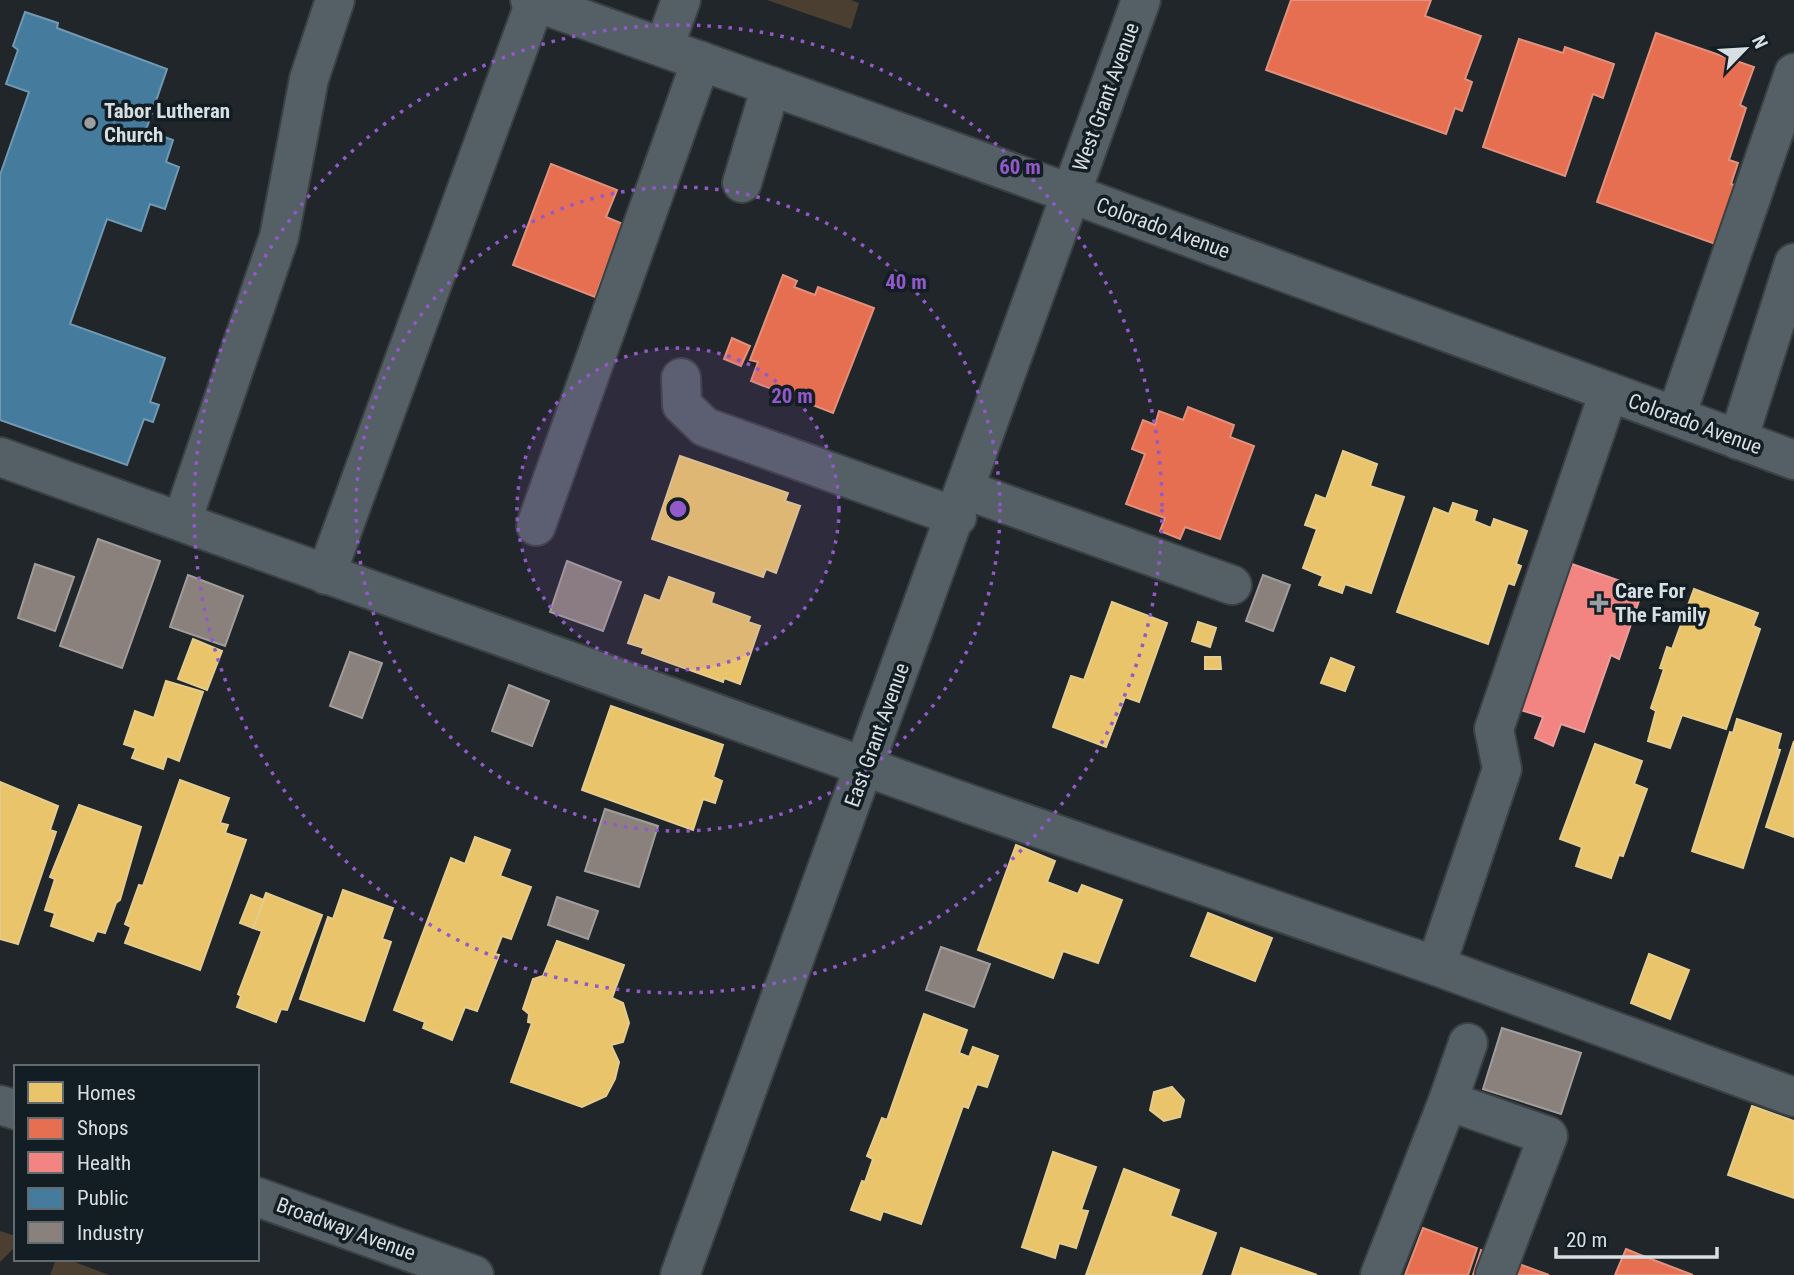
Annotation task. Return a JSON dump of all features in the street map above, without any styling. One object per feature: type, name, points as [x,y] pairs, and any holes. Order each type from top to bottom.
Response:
[{"type":"street","points":[[182,522],[279,237],[309,79],[335,0]]},
{"type":"street","points":[[664,47],[681,0]]},
{"type":"street","name":"West Grant Avenue","points":[[1072,194],[1141,0]]},
{"type":"street","points":[[326,575],[532,1]]},
{"type":"street","name":"Colorado Avenue","points":[[532,1],[1072,194],[1794,460]]},
{"type":"street","points":[[536,526],[701,61]]},
{"type":"street","points":[[1676,416],[1794,73]]},
{"type":"street","points":[[742,183],[771,86]]},
{"type":"street","name":"East Grant Avenue","points":[[680,1275],[1072,194]]},
{"type":"street","points":[[1738,440],[1794,263]]},
{"type":"street","points":[[681,378],[682,405],[705,427],[1232,585]]},
{"type":"street","points":[[1436,966],[1502,769],[1494,729],[1609,392]]},
{"type":"street","points":[[0,457],[866,767],[1436,966],[1794,1097]]},
{"type":"street","points":[[1380,1275],[1468,1043]]},
{"type":"street","points":[[1448,1101],[1548,1136],[1495,1275]]},
{"type":"street","name":"Broadway Avenue","points":[[259,1198],[474,1275]]},
{"type":"shaded area","points":[[767,0],[851,0],[859,3],[851,29]]},
{"type":"shaded area","points":[[0,1231],[14,1235],[14,1248],[0,1262]]},
{"type":"shaded area","points":[[55,1261],[72,1261],[109,1275],[50,1275]]},
{"type":"building: Homes","points":[[1343,451],[1377,464],[1370,486],[1404,497],[1371,593],[1345,584],[1342,593],[1319,585],[1323,576],[1303,568],[1317,529],[1305,525],[1316,495],[1326,499]]},
{"type":"building: Homes","points":[[680,456],[788,493],[785,501],[800,506],[776,573],[766,569],[763,577],[652,539]]},
{"type":"building: Homes","points":[[1453,503],[1477,511],[1474,521],[1491,528],[1494,519],[1527,531],[1516,564],[1521,566],[1514,585],[1508,583],[1488,644],[1397,612],[1434,508],[1449,514]]},
{"type":"building: Homes","points":[[669,577],[714,593],[711,603],[750,617],[748,622],[760,626],[740,684],[724,678],[723,682],[642,653],[644,648],[628,643],[645,595],[660,601]]},
{"type":"building: Homes","points":[[1694,589],[1758,613],[1753,626],[1760,629],[1726,729],[1682,715],[1670,748],[1648,741],[1656,711],[1651,708],[1664,669],[1660,668],[1667,647],[1672,649]]},
{"type":"building: Homes","points":[[1112,602],[1167,623],[1139,702],[1125,697],[1106,747],[1053,727],[1071,676],[1084,680]]},
{"type":"building: Homes","points":[[1198,622],[1216,628],[1210,647],[1192,641]]},
{"type":"building: Homes","points":[[193,639],[222,651],[207,690],[178,679]]},
{"type":"building: Homes","points":[[1205,657],[1220,657],[1221,669],[1205,669]]},
{"type":"building: Homes","points":[[1331,658],[1354,667],[1345,691],[1321,683]]},
{"type":"building: Homes","points":[[166,681],[203,692],[179,761],[167,756],[163,769],[132,758],[136,748],[124,744],[135,711],[154,718]]},
{"type":"building: Homes","points":[[611,706],[723,745],[713,777],[722,781],[715,803],[703,799],[693,830],[582,790]]},
{"type":"building: Homes","points":[[1737,719],[1781,734],[1777,749],[1780,750],[1743,868],[1692,851],[1730,732],[1733,733]]},
{"type":"building: Homes","points":[[1794,741],[1794,837],[1766,827]]},
{"type":"building: Homes","points":[[1595,744],[1642,761],[1634,784],[1647,789],[1623,856],[1619,855],[1611,878],[1576,866],[1582,847],[1560,839]]},
{"type":"building: Homes","points":[[180,780],[229,798],[220,823],[228,825],[225,833],[246,840],[200,970],[125,943],[131,927],[125,924],[139,885],[143,886]]},
{"type":"building: Homes","points":[[0,782],[58,806],[50,830],[56,832],[18,944],[0,939]]},
{"type":"building: Homes","points":[[79,805],[141,827],[120,900],[116,903],[105,933],[97,931],[93,941],[51,926],[55,913],[45,910],[55,879],[50,877]]},
{"type":"building: Homes","points":[[475,837],[510,850],[500,876],[531,887],[511,939],[502,936],[495,954],[499,955],[477,1011],[465,1007],[452,1040],[423,1028],[425,1022],[394,1010],[451,858],[465,864]]},
{"type":"building: Homes","points":[[1016,845],[1055,861],[1047,882],[1078,894],[1082,885],[1122,900],[1098,963],[1063,951],[1053,978],[978,950]]},
{"type":"building: Homes","points":[[343,890],[393,908],[382,939],[391,942],[364,1021],[300,999],[328,917],[333,919]]},
{"type":"building: Homes","points":[[266,893],[322,915],[287,1010],[281,1009],[276,1022],[237,1007],[241,996],[238,994],[262,931],[253,928]]},
{"type":"building: Homes","points":[[251,895],[264,900],[253,928],[240,923]]},
{"type":"building: Homes","points":[[1208,913],[1272,938],[1255,981],[1191,956]]},
{"type":"building: Homes","points":[[557,941],[624,965],[612,998],[623,1003],[629,1023],[623,1042],[611,1045],[619,1062],[615,1079],[606,1096],[582,1107],[511,1082],[532,1023],[528,1022],[529,1014],[523,1009],[533,979],[543,976]]},
{"type":"building: Homes","points":[[1649,954],[1689,970],[1670,1019],[1631,1003]]},
{"type":"building: Homes","points":[[924,1014],[967,1030],[959,1053],[969,1057],[973,1047],[998,1056],[987,1087],[977,1084],[968,1108],[963,1106],[921,1224],[883,1211],[880,1220],[851,1210],[873,1159],[867,1156],[882,1118],[887,1120]]},
{"type":"building: Homes","points":[[1172,1087],[1184,1100],[1180,1117],[1164,1121],[1150,1110],[1154,1092]]},
{"type":"building: Homes","points":[[1752,1106],[1794,1121],[1794,1198],[1728,1175]]},
{"type":"building: Homes","points":[[1053,1152],[1096,1167],[1081,1210],[1088,1211],[1076,1248],[1059,1243],[1055,1258],[1022,1247]]},
{"type":"building: Homes","points":[[1124,1169],[1179,1190],[1170,1216],[1216,1233],[1201,1275],[1086,1275]]},
{"type":"building: Homes","points":[[1241,1248],[1317,1275],[1232,1275]]},
{"type":"building: Shops","points":[[1291,0],[1431,0],[1425,16],[1481,36],[1465,79],[1472,82],[1462,111],[1455,108],[1446,134],[1266,70]]},
{"type":"building: Shops","points":[[1656,33],[1754,67],[1740,105],[1746,108],[1729,160],[1738,163],[1731,184],[1737,186],[1721,246],[1597,202]]},
{"type":"building: Shops","points":[[1519,39],[1563,53],[1565,47],[1614,64],[1603,98],[1593,94],[1565,176],[1483,147]]},
{"type":"building: Shops","points":[[551,164],[617,190],[606,217],[623,224],[595,297],[513,265]]},
{"type":"building: Shops","points":[[783,275],[797,281],[794,287],[815,295],[818,287],[874,308],[833,413],[751,381],[758,362],[750,360]]},
{"type":"building: Shops","points":[[732,338],[750,346],[741,366],[724,359]]},
{"type":"building: Shops","points":[[1188,407],[1234,425],[1230,437],[1254,446],[1220,539],[1185,527],[1180,539],[1160,531],[1165,518],[1126,504],[1145,454],[1132,449],[1143,420],[1155,425],[1159,411],[1183,420]]},
{"type":"building: Shops","points":[[1423,1228],[1477,1248],[1468,1275],[1405,1275]]},
{"type":"building: Shops","points":[[1626,1249],[1638,1254],[1693,1275],[1615,1275]]},
{"type":"building: Shops","points":[[1481,1250],[1549,1275],[1473,1275]]},
{"type":"building: Health","points":[[1572,564],[1643,589],[1619,659],[1611,655],[1584,732],[1561,724],[1553,746],[1535,738],[1543,717],[1521,710]]},
{"type":"building: Public","points":[[25,12],[58,23],[57,28],[167,69],[146,130],[173,140],[166,162],[179,167],[165,209],[150,204],[141,231],[107,219],[70,324],[165,358],[150,402],[159,405],[153,422],[144,419],[127,465],[0,420],[0,175],[29,92],[6,84],[18,50],[13,46]]},
{"type":"building: Industry","points":[[98,539],[160,561],[122,668],[60,646]]},
{"type":"building: Industry","points":[[567,561],[621,582],[603,631],[550,612]]},
{"type":"building: Industry","points":[[35,564],[74,577],[55,631],[18,618]]},
{"type":"building: Industry","points":[[188,575],[243,596],[225,646],[170,627]]},
{"type":"building: Industry","points":[[1263,575],[1290,585],[1273,631],[1246,621]]},
{"type":"building: Industry","points":[[350,652],[382,663],[362,718],[330,706]]},
{"type":"building: Industry","points":[[509,685],[549,701],[532,746],[492,731]]},
{"type":"building: Industry","points":[[605,809],[658,826],[639,887],[585,871]]},
{"type":"building: Industry","points":[[557,897],[598,911],[588,939],[548,925]]},
{"type":"building: Industry","points":[[941,947],[990,964],[974,1007],[926,990]]},
{"type":"building: Industry","points":[[1502,1028],[1581,1053],[1561,1114],[1483,1089]]},
{"type":"place","name":"Tabor Lutheran Church","points":[[90,123]]},
{"type":"place","name":"Care For The Family","points":[[1599,603]]}]
